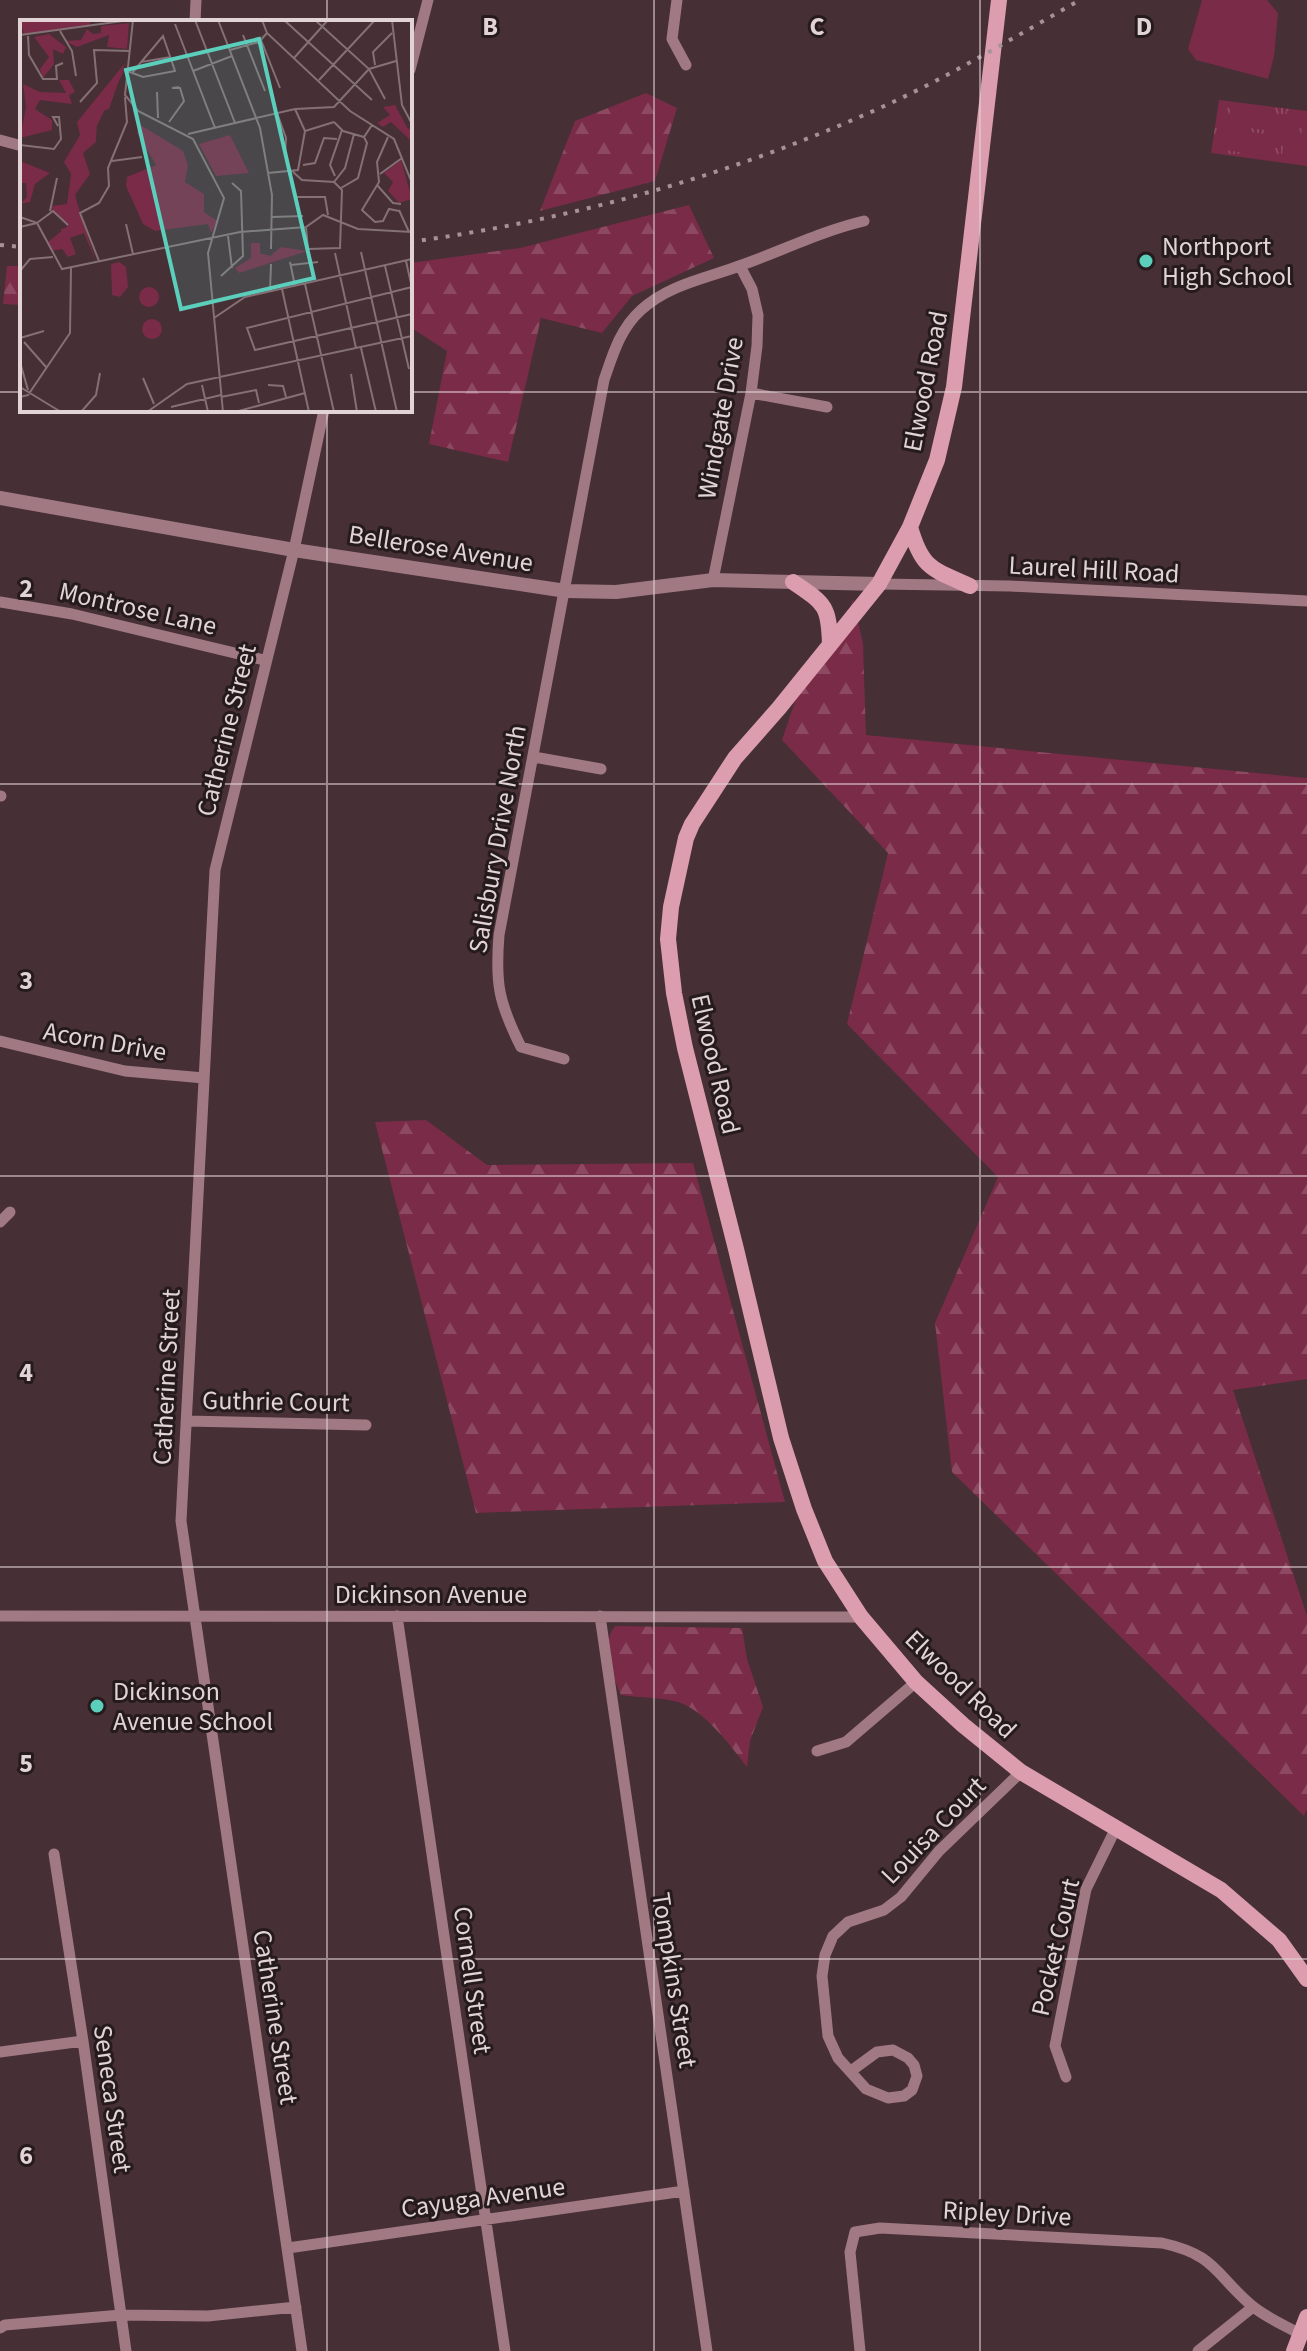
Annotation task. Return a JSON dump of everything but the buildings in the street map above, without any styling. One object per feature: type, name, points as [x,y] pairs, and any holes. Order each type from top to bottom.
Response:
[{"type":"main road","name":"Elwood Road","points":[[999,0],[954,387],[937,460],[910,527],[879,584],[735,758],[692,824],[675,882],[668,939],[674,993],[781,1438],[825,1561],[861,1617],[916,1682],[1021,1772],[1221,1890],[1279,1940],[1307,1979]]},
{"type":"main road","points":[[910,527],[918,553],[931,569],[970,586]]},
{"type":"main road","points":[[793,582],[820,601],[829,619],[830,645]]},
{"type":"main road","points":[[1294,2351],[1307,2317]]},
{"type":"street","points":[[195,20],[196,0]]},
{"type":"street","points":[[412,62],[428,0]]},
{"type":"street","points":[[677,0],[672,39],[686,65]]},
{"type":"street","points":[[0,140],[20,145]]},
{"type":"street","name":"Salisbury Drive North","points":[[564,1059],[521,1047],[499,998],[496,967],[499,935],[604,380],[623,330],[657,298],[695,280],[740,266],[833,228],[864,221]]},
{"type":"street","name":"Windgate Drive","points":[[713,580],[751,393],[758,315],[752,289],[740,266]]},
{"type":"street","points":[[751,393],[827,407]]},
{"type":"street","name":"Catherine Street","points":[[302,2351],[181,1521],[215,870],[264,660],[294,550],[324,412]]},
{"type":"street","name":"Bellerose Avenue","points":[[0,498],[294,550],[566,591],[616,592],[713,580],[879,584]]},
{"type":"street","name":"Laurel Hill Road","points":[[879,584],[1307,601]]},
{"type":"street","name":"Montrose Lane","points":[[0,602],[72,614],[264,660]]},
{"type":"street","points":[[534,757],[601,769]]},
{"type":"street","name":"Acorn Drive","points":[[0,1041],[125,1071],[204,1078]]},
{"type":"street","points":[[0,1222],[10,1212]]},
{"type":"street","name":"Guthrie Court","points":[[186,1421],[366,1425]]},
{"type":"street","name":"Dickinson Avenue","points":[[0,1616],[861,1617]]},
{"type":"street","name":"Cornell Street","points":[[397,1616],[505,2351]]},
{"type":"street","name":"Tompkins Street","points":[[600,1616],[707,2351]]},
{"type":"street","points":[[817,1751],[846,1742],[916,1682]]},
{"type":"street","name":"Louisa Court","points":[[851,2071],[877,2052],[893,2050],[908,2058],[917,2076],[912,2090],[904,2096],[888,2098],[866,2089],[838,2058],[828,2036],[822,1976],[825,1955],[833,1936],[848,1922],[884,1910],[901,1897],[939,1851],[1021,1772]]},
{"type":"street","name":"Pocket Court","points":[[1066,2077],[1055,2046],[1086,1889],[1115,1830]]},
{"type":"street","name":"Seneca Street","points":[[54,1854],[126,2351]]},
{"type":"street","points":[[0,2052],[83,2041]]},
{"type":"street","name":"Cayuga Avenue","points":[[288,2248],[684,2191]]},
{"type":"street","name":"Ripley Drive","points":[[860,2351],[850,2252],[855,2232],[880,2228],[1162,2243],[1189,2249],[1212,2263],[1253,2307],[1300,2334]]},
{"type":"street","points":[[0,2328],[5,2325],[121,2315],[208,2316],[296,2307]]},
{"type":"street","points":[[1198,2351],[1253,2307]]},
{"type":"green space","points":[[1202,0],[1267,0],[1278,13],[1274,57],[1268,79],[1196,60],[1188,49]]},
{"type":"green space","points":[[646,93],[677,108],[655,181],[540,211],[575,121]]},
{"type":"green space","points":[[1219,100],[1307,111],[1307,166],[1211,153]]},
{"type":"green space","points":[[1231,105],[1275,111],[1273,131],[1228,125]]},
{"type":"green space","points":[[1287,111],[1301,113],[1296,157],[1282,155]]},
{"type":"green space","points":[[1304,113],[1307,113],[1307,158],[1298,157]]},
{"type":"green space","points":[[1227,129],[1272,135],[1269,156],[1225,150]]},
{"type":"green space","points":[[689,205],[714,258],[632,296],[602,333],[541,318],[508,462],[429,444],[447,351],[412,328],[412,263],[520,248]]},
{"type":"green space","points":[[7,266],[20,266],[20,305],[3,304]]},
{"type":"green space","points":[[853,599],[863,644],[866,735],[1307,778],[1307,1379],[1233,1390],[1307,1616],[1307,1809],[1304,1816],[952,1472],[935,1323],[998,1177],[847,1024],[888,853],[782,740],[809,660],[844,628]]},
{"type":"green space","points":[[426,1120],[487,1165],[693,1163],[785,1502],[476,1513],[375,1122]]},
{"type":"green space","points":[[615,1626],[742,1628],[747,1659],[763,1707],[750,1741],[747,1767],[716,1730],[688,1706],[665,1699],[621,1695],[608,1651],[608,1642]]},
{"type":"railway","points":[[412,242],[596,206],[776,151],[893,102],[1080,0]]},
{"type":"railway","points":[[0,245],[20,247]]},
{"type":"place","name":"Northport High School","points":[[1146,261]]},
{"type":"place","name":"Dickinson Avenue School","points":[[97,1706]]}]
